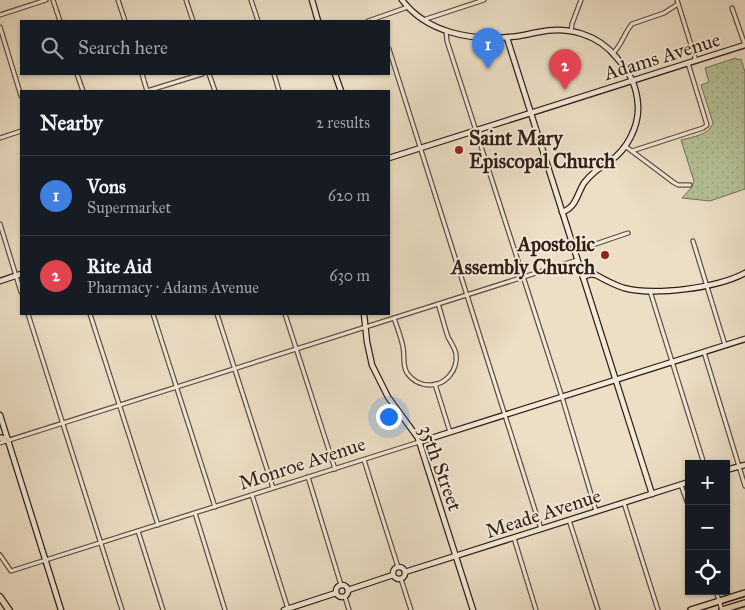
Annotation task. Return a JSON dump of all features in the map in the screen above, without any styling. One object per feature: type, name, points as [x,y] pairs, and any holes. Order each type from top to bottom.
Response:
[{"type":"highway","points":[[0,438],[8,440]]},
{"type":"highway","points":[[0,597],[9,610]]},
{"type":"main road","points":[[691,610],[745,593]]},
{"type":"main road","points":[[722,610],[745,603]]},
{"type":"street","points":[[0,15],[46,0]]},
{"type":"street","points":[[54,0],[60,20]]},
{"type":"street","points":[[118,0],[125,20]]},
{"type":"street","points":[[186,0],[192,20]]},
{"type":"street","points":[[251,0],[258,20]]},
{"type":"street","points":[[312,0],[318,20]]},
{"type":"street","points":[[402,0],[422,20],[446,32],[478,37],[507,38],[539,32],[571,31],[598,41],[613,53],[626,68],[633,80],[637,97],[638,114],[634,128],[625,146],[613,159],[591,175],[584,184],[573,206],[562,212]]},
{"type":"street","points":[[422,20],[484,0]]},
{"type":"street","points":[[571,31],[581,0]]},
{"type":"street","points":[[613,53],[619,48],[632,24],[664,13],[677,2],[696,61]]},
{"type":"street","points":[[379,20],[408,7]]},
{"type":"street","points":[[732,8],[745,46]]},
{"type":"street","points":[[0,27],[20,93]]},
{"type":"street","points":[[446,32],[447,41],[562,397],[596,511]]},
{"type":"street","points":[[507,38],[652,494]]},
{"type":"street","name":"Adams Avenue","points":[[390,158],[745,46]]},
{"type":"street","points":[[390,52],[541,529]]},
{"type":"street","points":[[632,151],[703,128],[707,125],[688,63]]},
{"type":"street","points":[[77,75],[83,90]]},
{"type":"street","points":[[142,75],[147,90]]},
{"type":"street","points":[[150,90],[199,75]]},
{"type":"street","points":[[209,75],[215,90]]},
{"type":"street","points":[[274,75],[280,90]]},
{"type":"street","points":[[335,75],[340,90]]},
{"type":"street","points":[[0,138],[20,131]]},
{"type":"street","points":[[625,146],[673,182],[690,185]]},
{"type":"street","points":[[0,224],[19,275],[0,281]]},
{"type":"street","points":[[574,251],[628,234]]},
{"type":"street","points":[[693,241],[725,345]]},
{"type":"street","points":[[0,443],[577,260]]},
{"type":"street","points":[[583,276],[592,274],[624,288],[650,291],[678,290],[725,282],[745,273]]},
{"type":"street","points":[[650,291],[703,460]]},
{"type":"street","points":[[394,318],[403,346],[402,360],[406,371],[419,383],[435,384],[442,382],[449,377],[456,364],[456,354],[448,337],[438,304]]},
{"type":"street","points":[[28,315],[122,610]]},
{"type":"street","points":[[90,315],[158,525]]},
{"type":"street","points":[[153,315],[216,506]]},
{"type":"street","points":[[217,315],[273,488]]},
{"type":"street","points":[[285,315],[335,469]]},
{"type":"street","name":"35th Street","points":[[364,315],[364,327],[369,354],[380,383],[393,404],[409,424],[419,442],[473,610]]},
{"type":"street","name":"Monroe Avenue","points":[[0,555],[11,571],[745,339]]},
{"type":"street","points":[[704,352],[745,486]]},
{"type":"street","points":[[435,384],[450,432]]},
{"type":"street","points":[[0,415],[61,610]]},
{"type":"street","points":[[364,460],[398,567]]},
{"type":"street","points":[[730,469],[745,464]]},
{"type":"street","points":[[308,477],[341,586]]},
{"type":"street","name":"Meade Avenue","points":[[406,572],[685,484]]},
{"type":"street","points":[[682,485],[688,505]]},
{"type":"street","points":[[252,495],[287,610],[336,593],[337,589],[341,586]]},
{"type":"street","points":[[624,503],[658,610]]},
{"type":"street","points":[[196,513],[225,610]]},
{"type":"street","points":[[569,520],[598,610]]},
{"type":"street","points":[[138,531],[163,610]]},
{"type":"street","points":[[514,538],[536,610]]},
{"type":"street","points":[[398,567],[402,567],[406,572],[405,576],[401,579],[397,580],[393,576],[393,570],[398,567]]},
{"type":"street","points":[[348,590],[393,576]]},
{"type":"street","points":[[401,579],[411,610]]},
{"type":"street","points":[[341,586],[345,586],[348,590]]},
{"type":"street","points":[[348,590],[348,594],[345,597],[349,610]]},
{"type":"street","points":[[336,593],[339,596],[345,597]]},
{"type":"street","points":[[717,595],[722,610]]},
{"type":"green space","points":[[736,58],[737,60],[741,59],[745,72],[745,189],[710,201],[682,198],[691,188],[694,181],[681,140],[704,133],[713,123],[701,85],[709,82],[705,68]]},
{"type":"place","name":"Vons","points":[[488,69]]},
{"type":"place","name":"Rite Aid","points":[[565,90]]},
{"type":"place","name":"Saint Mary Episcopal Church","points":[[459,150]]},
{"type":"place","name":"Apostolic Assembly Church","points":[[605,255]]}]
